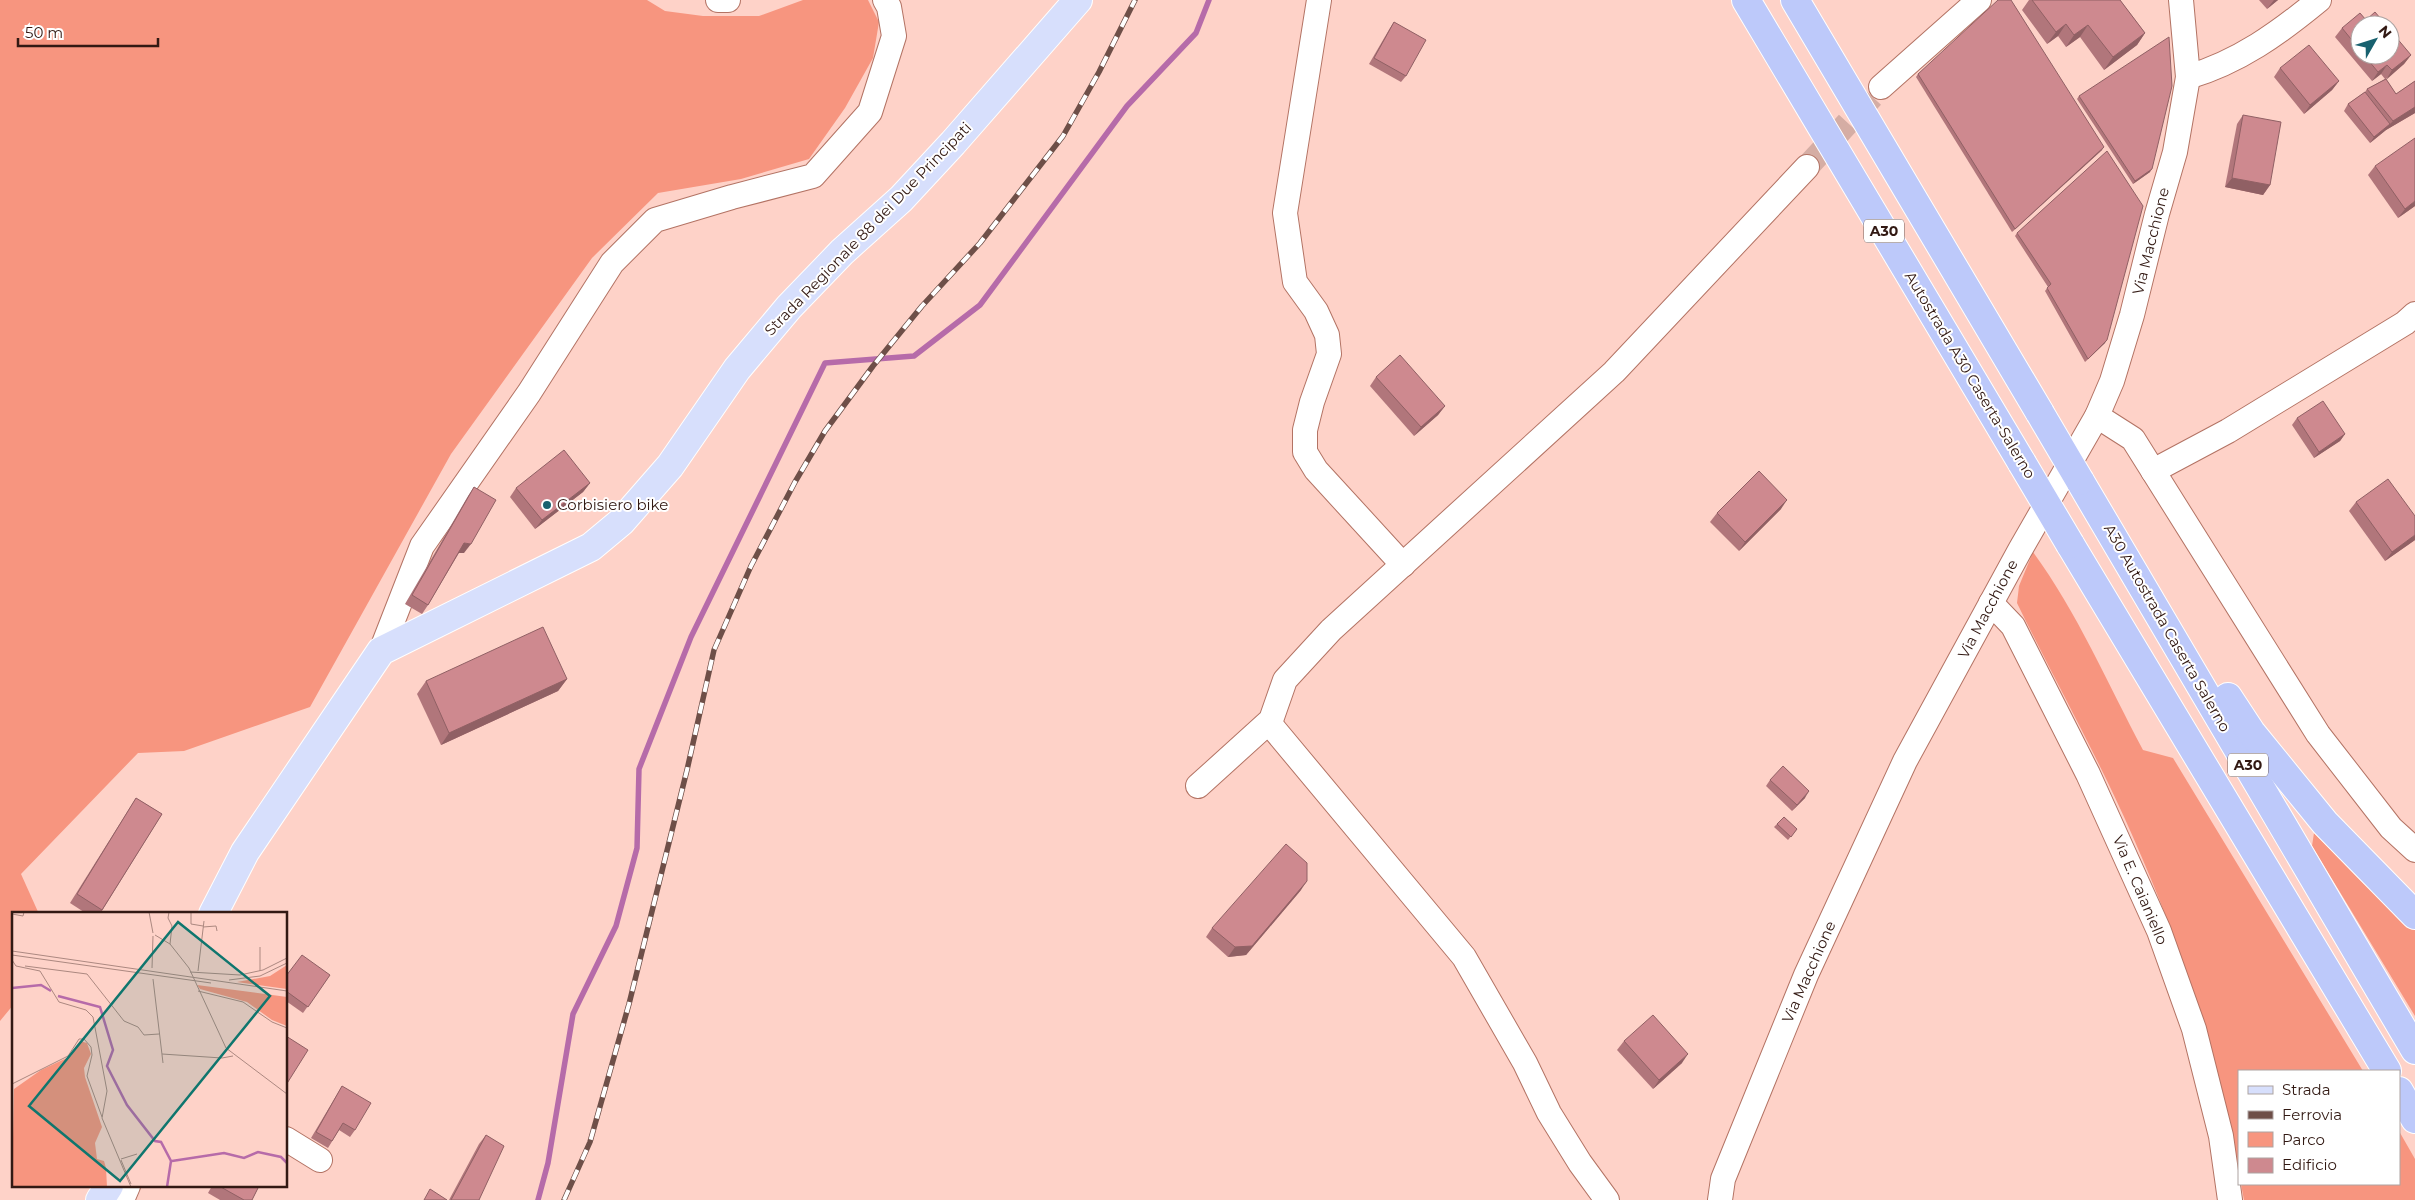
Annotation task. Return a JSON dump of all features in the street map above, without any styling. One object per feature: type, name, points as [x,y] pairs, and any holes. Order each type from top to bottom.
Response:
[{"type":"highway","name":"Autostrada A30 Caserta-Salerno","points":[[1746,0],[2386,1070]]},
{"type":"highway","name":"A30 Autostrada Caserta Salerno","points":[[1794,0],[2415,1050]]},
{"type":"highway","points":[[2080,481],[2159,592],[2251,732],[2325,823],[2415,915]]},
{"type":"highway","points":[[2400,1093],[2415,1118]]},
{"type":"main road","name":"Strada Regionale 88 dei Due Principati","points":[[213,912],[245,852],[381,651],[591,548],[621,522],[670,466],[737,369],[789,307],[842,252],[901,199],[953,143],[1078,0]]},
{"type":"main road","points":[[100,1200],[108,1188]]},
{"type":"street","points":[[718,0],[728,0]]},
{"type":"street","points":[[381,651],[422,546],[529,393],[612,263],[655,220],[813,176],[870,112],[894,36],[889,7],[885,0]]},
{"type":"street","points":[[1319,0],[1284,213],[1295,282],[1316,310],[1327,335],[1329,354],[1312,402],[1305,430],[1305,452],[1316,470],[1403,565]]},
{"type":"street","points":[[1881,87],[1979,0]]},
{"type":"street","name":"Via Macchione","points":[[1720,1200],[1723,1179],[1806,975],[1905,761],[1991,603],[2097,416],[2112,381],[2132,315],[2157,214],[2175,152],[2188,77],[2181,0]]},
{"type":"street","points":[[2188,77],[2211,70],[2244,54],[2285,28],[2319,0]]},
{"type":"street","points":[[1198,786],[1269,723],[1285,680],[1331,630],[1614,372],[1807,167]]},
{"type":"street","points":[[2153,471],[2228,431],[2405,323],[2415,314]]},
{"type":"street","points":[[2097,416],[2133,439],[2318,734],[2391,828],[2415,850]]},
{"type":"street","name":"Via E. Caianiello","points":[[1991,603],[2012,626],[2092,782],[2159,931],[2194,1029],[2221,1136],[2230,1200]]},
{"type":"street","points":[[1269,723],[1464,957],[1525,1063],[1549,1113],[1580,1163],[1607,1200]]},
{"type":"street","points":[[288,1140],[320,1160]]},
{"type":"street","points":[[122,1200],[127,1188]]},
{"type":"green space","points":[[0,0],[647,0],[665,11],[703,16],[759,16],[803,0],[868,0],[879,22],[873,58],[845,108],[809,159],[741,179],[658,193],[592,258],[451,454],[310,707],[184,751],[138,753],[21,874],[38,912],[12,912],[12,1006],[0,1021]]},
{"type":"green space","points":[[2033,552],[2078,624],[2143,750],[2173,758],[2362,1070],[2238,1070],[2238,1166],[2221,1085],[2209,1043],[2167,918],[2120,807],[2017,603],[2019,586]]},
{"type":"green space","points":[[2314,833],[2363,883],[2415,928],[2415,1016],[2312,846]]},
{"type":"green space","points":[[2400,1133],[2415,1159],[2415,1200],[2244,1200],[2241,1185],[2400,1185]]},
{"type":"building","points":[[1998,0],[2011,0],[2104,147],[2015,229],[1918,74]]},
{"type":"building","points":[[2032,0],[2120,0],[2145,33],[2113,57],[2088,25],[2074,35],[2066,24],[2056,32]]},
{"type":"building","points":[[2350,21],[2350,38],[2342,28]]},
{"type":"building","points":[[1394,22],[1426,40],[1406,76],[1374,58]]},
{"type":"building","points":[[2169,37],[2172,86],[2152,169],[2135,181],[2079,96]]},
{"type":"building","points":[[2400,42],[2411,55],[2400,64]]},
{"type":"building","points":[[2309,45],[2339,81],[2310,105],[2280,68]]},
{"type":"building","points":[[2372,65],[2387,65],[2378,72]]},
{"type":"building","points":[[2387,65],[2398,65],[2392,70]]},
{"type":"building","points":[[2386,79],[2396,94],[2415,81],[2415,107],[2393,121],[2367,89]]},
{"type":"building","points":[[2365,92],[2390,124],[2374,137],[2348,104]]},
{"type":"building","points":[[2243,115],[2281,122],[2270,185],[2232,178]]},
{"type":"building","points":[[2415,138],[2415,201],[2405,209],[2375,166]]},
{"type":"building","points":[[2107,151],[2143,206],[2107,340],[2088,359],[2047,288],[2051,284],[2017,233]]},
{"type":"building","points":[[1400,355],[1445,406],[1421,427],[1376,377]]},
{"type":"building","points":[[2323,401],[2345,434],[2319,452],[2297,418]]},
{"type":"building","points":[[564,450],[590,483],[542,520],[516,488]]},
{"type":"building","points":[[1759,471],[1787,500],[1745,542],[1717,513]]},
{"type":"building","points":[[2388,479],[2415,516],[2415,535],[2392,552],[2356,502]]},
{"type":"building","points":[[474,487],[496,500],[471,544],[464,543],[428,605],[412,595]]},
{"type":"building","points":[[543,627],[567,679],[449,733],[426,681]]},
{"type":"building","points":[[1783,766],[1809,791],[1797,805],[1770,780]]},
{"type":"building","points":[[136,798],[162,814],[102,910],[77,894]]},
{"type":"building","points":[[1784,817],[1797,829],[1791,837],[1777,824]]},
{"type":"building","points":[[1286,844],[1307,863],[1307,881],[1252,946],[1235,947],[1212,928]]},
{"type":"building","points":[[302,955],[330,975],[308,1007],[288,992],[288,973]]},
{"type":"building","points":[[1653,1015],[1688,1054],[1659,1080],[1624,1041]]},
{"type":"building","points":[[288,1037],[308,1050],[288,1082]]},
{"type":"building","points":[[342,1086],[371,1103],[355,1130],[343,1123],[332,1141],[316,1132]]},
{"type":"building","points":[[486,1135],[504,1146],[479,1200],[451,1200]]},
{"type":"building","points":[[223,1188],[258,1188],[252,1200],[244,1200]]},
{"type":"building","points":[[430,1189],[447,1200],[424,1200]]},
{"type":"waterway","points":[[538,1200],[548,1163],[573,1014],[616,926],[637,848],[639,769],[691,637],[825,363],[914,356],[980,305],[1127,106],[1196,33],[1209,0]]},
{"type":"tunnel","points":[[1807,167],[1881,87]]},
{"type":"railway","points":[[564,1200],[590,1142],[629,1004],[687,770],[714,650],[751,566],[795,482],[825,431],[873,366],[922,306],[980,243],[1063,136],[1099,72],[1135,0]]},
{"type":"place","name":"Corbisiero bike","points":[[547,505]]}]
